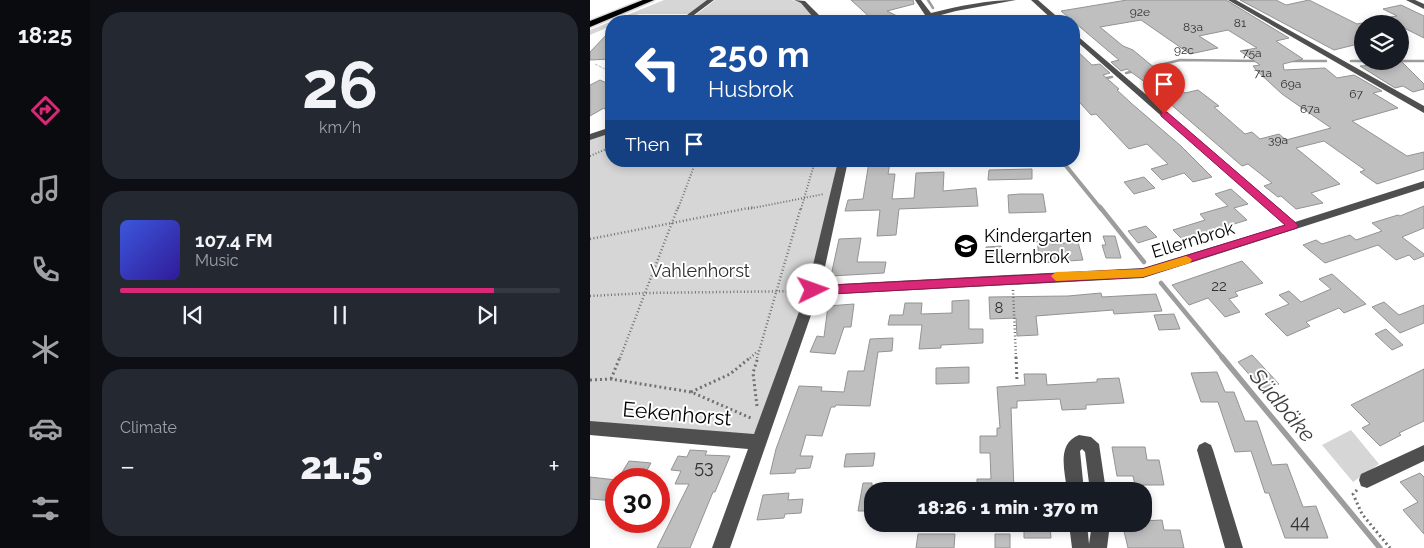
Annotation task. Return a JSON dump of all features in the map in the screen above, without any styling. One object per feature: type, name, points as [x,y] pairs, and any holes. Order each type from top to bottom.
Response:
[{"type":"highway","points":[[590,17],[634,0]]},
{"type":"highway","points":[[612,15],[650,0]]},
{"type":"highway","points":[[590,24],[605,18]]},
{"type":"street","points":[[690,15],[711,0]]},
{"type":"street","points":[[797,0],[803,2],[815,15]]},
{"type":"street","points":[[918,0],[928,15],[967,4],[1013,0]]},
{"type":"street","points":[[1034,0],[1051,15]]},
{"type":"street","points":[[1231,0],[1424,110]]},
{"type":"street","points":[[1409,0],[1424,7]]},
{"type":"street","points":[[1080,40],[1293,226]]},
{"type":"street","points":[[590,137],[605,132]]},
{"type":"street","points":[[721,548],[760,433],[813,290],[842,167]]},
{"type":"street","name":"Ellernbrok","points":[[813,290],[1012,278],[1143,273],[1424,184]]},
{"type":"street","name":"Eekenhorst","points":[[590,428],[760,433]]},
{"type":"street","points":[[1074,482],[1072,449],[1075,443],[1081,441],[1088,443],[1093,449],[1097,482]]},
{"type":"street","points":[[1205,450],[1234,548]]},
{"type":"street","points":[[1366,480],[1424,453]]},
{"type":"street","points":[[1079,532],[1081,548]]},
{"type":"street","points":[[1098,548],[1100,532]]},
{"type":"path","points":[[595,64],[605,69]]},
{"type":"path","points":[[590,156],[605,150]]},
{"type":"path","points":[[611,378],[646,293],[694,167]]},
{"type":"path","points":[[760,433],[753,373],[775,292],[813,167]]},
{"type":"path","points":[[590,240],[836,192]]},
{"type":"path","points":[[1012,278],[1016,382]]},
{"type":"path","points":[[590,296],[813,290]]},
{"type":"path","points":[[691,392],[730,374],[759,350]]},
{"type":"path","points":[[590,380],[611,378],[691,392],[760,433]]},
{"type":"path","points":[[1366,480],[1353,494],[1362,514],[1390,548]]},
{"type":"green space","points":[[664,0],[709,0],[691,14],[627,15]]},
{"type":"green space","points":[[715,0],[792,0],[804,4],[813,15],[696,15]]},
{"type":"green space","points":[[605,24],[605,29],[590,35],[590,30]]},
{"type":"green space","name":"Vahlenhorst","points":[[605,134],[605,167],[837,167],[809,294],[753,437],[590,422],[590,140]]},
{"type":"green space","points":[[1351,430],[1379,464],[1353,482],[1322,445]]},
{"type":"building","points":[[851,0],[913,0],[914,4],[887,11],[895,15],[867,15]]},
{"type":"building","points":[[1127,0],[1226,0],[1289,38],[1276,41],[1303,59],[1283,64],[1284,70],[1325,68],[1337,78],[1354,75],[1382,91],[1373,93],[1398,108],[1352,121],[1407,156],[1424,152],[1424,169],[1377,184],[1360,172],[1365,170],[1324,141],[1296,148],[1340,184],[1311,193],[1323,203],[1296,209],[1281,196],[1278,197],[1264,186],[1272,183],[1248,164],[1242,166],[1146,83],[1127,69],[1121,71],[1111,62],[1119,60],[1080,27],[1080,15],[1066,15],[1061,11]],"holes":[[[1141,20],[1190,54],[1218,48],[1199,36],[1228,30],[1257,48],[1240,51],[1260,65],[1253,66],[1282,94],[1331,128],[1286,140],[1279,134],[1260,139],[1252,132],[1245,134],[1214,107],[1219,106],[1198,90],[1185,93],[1133,50],[1123,46],[1100,27]]]},
{"type":"building","points":[[1240,0],[1276,0],[1286,5],[1309,0],[1354,22],[1354,45],[1334,50]]},
{"type":"building","points":[[1401,5],[1424,16],[1424,38],[1409,30],[1409,15],[1395,15],[1383,9]]},
{"type":"building","points":[[605,36],[605,59],[590,60],[590,52]]},
{"type":"building","points":[[1080,54],[1092,65],[1100,64],[1110,73],[1103,75],[1212,177],[1193,182],[1184,173],[1162,180],[1151,169],[1168,164],[1147,144],[1129,149],[1096,114],[1091,115],[1080,103]]},
{"type":"building","points":[[1409,69],[1424,84],[1424,89],[1413,92],[1403,86],[1395,88],[1366,70]]},
{"type":"building","points":[[600,80],[605,82],[605,109],[604,108],[590,116],[590,85]]},
{"type":"building","points":[[868,167],[889,167],[888,174],[895,174],[892,199],[914,198],[916,173],[944,172],[943,191],[976,188],[978,206],[899,209],[896,235],[877,236],[880,210],[845,211],[848,200],[863,199]]},
{"type":"building","points":[[1032,169],[1032,179],[988,180],[989,170]]},
{"type":"building","points":[[1144,177],[1155,188],[1134,194],[1124,182]]},
{"type":"building","points":[[1231,189],[1248,204],[1234,208],[1247,220],[1183,240],[1173,230],[1205,220],[1200,214],[1228,206],[1215,194]]},
{"type":"building","points":[[1043,194],[1046,212],[1009,213],[1008,195]]},
{"type":"building","points":[[1424,206],[1424,228],[1402,237],[1424,254],[1424,256],[1414,260],[1409,255],[1396,260],[1378,245],[1325,263],[1303,245],[1316,240],[1322,244],[1350,235],[1356,240],[1382,231],[1372,223],[1400,216]]},
{"type":"building","points":[[1146,226],[1157,237],[1138,243],[1128,231]]},
{"type":"building","points":[[1103,236],[1115,236],[1121,258],[1106,258],[1102,245],[1106,245]]},
{"type":"building","points":[[861,238],[857,262],[886,262],[884,273],[831,276],[839,239]]},
{"type":"building","points":[[1051,240],[1052,244],[1078,242],[1083,260],[1040,263],[1037,241]]},
{"type":"building","points":[[1001,246],[1003,261],[987,262],[986,247]]},
{"type":"building","points":[[1242,261],[1263,283],[1235,292],[1238,296],[1229,299],[1240,312],[1225,317],[1208,298],[1189,305],[1172,285]]},
{"type":"building","points":[[1332,274],[1366,304],[1344,313],[1339,308],[1306,322],[1310,326],[1287,336],[1265,314],[1289,304],[1279,295],[1289,291],[1301,302],[1331,289],[1319,279]]},
{"type":"building","points":[[1101,293],[1102,297],[1156,294],[1162,311],[1114,314],[1113,310],[1036,316],[1038,335],[1017,336],[1016,318],[990,319],[989,297],[1068,296]]},
{"type":"building","points":[[969,300],[969,329],[983,329],[983,343],[941,345],[941,348],[919,349],[922,325],[888,325],[890,315],[903,315],[905,303],[922,303],[921,314],[952,313],[952,301]]},
{"type":"building","points":[[1384,302],[1399,315],[1424,305],[1424,323],[1400,333],[1372,307]]},
{"type":"building","points":[[854,304],[851,327],[844,327],[835,354],[810,352],[817,336],[824,337],[828,306]]},
{"type":"building","points":[[1174,314],[1180,329],[1159,330],[1154,315]]},
{"type":"building","points":[[1386,329],[1403,345],[1392,350],[1375,334]]},
{"type":"building","points":[[893,338],[892,351],[878,352],[870,406],[836,405],[831,407],[822,436],[806,435],[800,456],[813,456],[810,468],[796,469],[795,473],[770,474],[776,449],[799,386],[822,387],[821,391],[844,392],[848,371],[864,371],[870,339]]},
{"type":"building","points":[[1252,355],[1279,384],[1264,391],[1238,362]]},
{"type":"building","points":[[969,367],[969,383],[936,384],[936,368]]},
{"type":"building","points":[[1424,369],[1424,421],[1399,433],[1401,435],[1380,446],[1362,428],[1370,424],[1351,405]]},
{"type":"building","points":[[1217,372],[1225,392],[1234,392],[1245,421],[1257,421],[1272,465],[1287,464],[1303,507],[1316,506],[1328,538],[1285,538],[1269,493],[1265,493],[1251,451],[1235,452],[1218,402],[1201,402],[1191,373]]},
{"type":"building","points":[[1024,374],[1046,374],[1047,385],[1097,382],[1097,379],[1119,378],[1124,403],[1086,405],[1086,409],[1062,410],[1060,399],[1017,401],[1017,408],[1011,408],[1014,482],[977,482],[977,479],[991,479],[990,453],[980,453],[980,436],[997,436],[997,428],[1000,428],[997,387],[1025,385]]},
{"type":"building","points":[[1112,447],[1145,447],[1147,460],[1159,460],[1164,485],[1152,485],[1152,482],[1134,482],[1133,476],[1117,476]]},
{"type":"building","points":[[690,450],[707,451],[705,455],[730,456],[690,548],[657,548],[664,533],[670,533],[670,522],[689,484],[675,484],[681,471],[671,470],[678,456],[687,457]]},
{"type":"building","points":[[875,453],[873,466],[844,467],[846,454]]},
{"type":"building","points":[[629,461],[651,463],[648,468],[625,468]]},
{"type":"building","points":[[1420,473],[1424,477],[1424,534],[1403,510],[1418,502],[1400,482]]},
{"type":"building","points":[[590,477],[605,479],[605,500],[590,499]]},
{"type":"building","points":[[863,483],[864,483],[864,511],[858,511]]},
{"type":"building","points":[[789,493],[788,500],[803,499],[801,513],[785,514],[784,518],[757,520],[763,495]]},
{"type":"building","points":[[1152,520],[1162,520],[1164,530],[1180,530],[1184,548],[1128,548],[1124,532],[1152,532]]},
{"type":"building","points":[[1024,532],[1050,532],[1051,538],[1024,538]]},
{"type":"building","points":[[918,534],[955,534],[954,548],[916,548]]},
{"type":"building","points":[[995,534],[1010,534],[1010,548],[995,548]]},
{"type":"waterway","points":[[928,0],[933,8]]},
{"type":"waterway","points":[[1148,68],[1180,60],[1259,61]]},
{"type":"waterway","points":[[1292,61],[1326,61]]},
{"type":"waterway","points":[[1409,61],[1424,61]]},
{"type":"waterway","points":[[1126,73],[1135,71]]},
{"type":"waterway","points":[[1101,79],[1112,77]]},
{"type":"waterway","name":"Südbäke","points":[[1067,167],[1101,209]]},
{"type":"waterway","name":"Südbäke","points":[[1100,207],[1144,262]]},
{"type":"waterway","name":"Südbäke","points":[[1161,283],[1223,358]]},
{"type":"waterway","name":"Südbäke","points":[[1222,357],[1380,548]]},
{"type":"slow traffic","points":[[1056,276],[1143,273],[1186,260]]},
{"type":"place","name":"Kindergarten Ellernbrok","points":[[966,246]]},
{"type":"route","points":[[813,290],[1012,278],[1143,273],[1293,226],[1164,114]]}]
